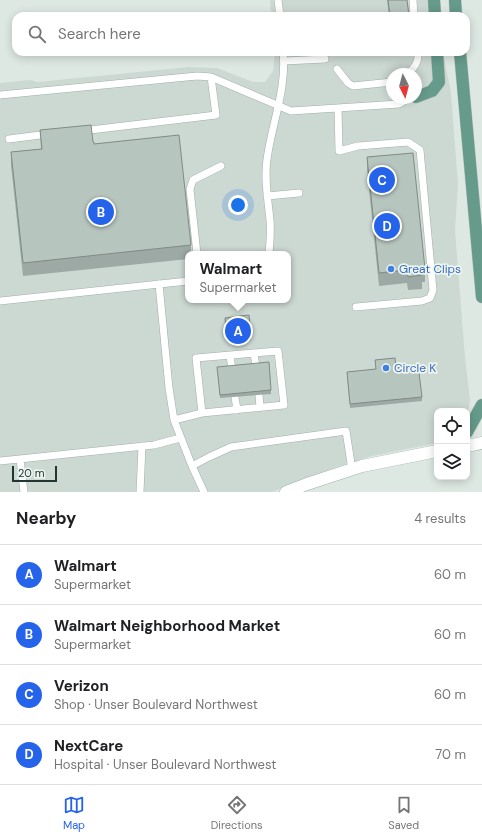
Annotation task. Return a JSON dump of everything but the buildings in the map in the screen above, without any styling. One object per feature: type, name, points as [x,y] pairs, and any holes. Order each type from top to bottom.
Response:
[{"type":"main road","points":[[434,0],[435,12]]},
{"type":"main road","points":[[455,0],[456,12]]},
{"type":"main road","points":[[422,95],[432,91],[439,82],[437,56]]},
{"type":"main road","points":[[460,56],[482,298]]},
{"type":"main road","points":[[470,427],[482,405]]},
{"type":"main road","points":[[470,445],[482,443]]},
{"type":"main road","points":[[286,492],[362,466],[434,452]]},
{"type":"lane","points":[[278,0],[280,12]]},
{"type":"lane","points":[[413,0],[414,12]]},
{"type":"lane","points":[[269,251],[270,222],[267,196],[267,160],[278,105],[283,56]]},
{"type":"lane","points":[[413,68],[418,56]]},
{"type":"lane","points":[[284,61],[325,59]]},
{"type":"lane","points":[[338,69],[348,83],[353,86],[386,83]]},
{"type":"lane","points":[[0,95],[197,76],[211,77],[290,111],[399,104]]},
{"type":"lane","points":[[78,131],[216,115],[211,77]]},
{"type":"lane","points":[[338,108],[339,151],[358,146],[408,142],[420,150],[434,290],[430,298],[422,301],[356,307]]},
{"type":"lane","points":[[9,139],[55,134]]},
{"type":"lane","points":[[197,251],[190,189],[193,180],[221,166]]},
{"type":"lane","points":[[267,196],[299,193]]},
{"type":"lane","points":[[0,301],[185,282]]},
{"type":"lane","points":[[159,284],[168,388],[174,420],[180,438],[204,492]]},
{"type":"lane","points":[[174,420],[202,413],[284,405],[278,351],[196,358],[202,413]]},
{"type":"lane","points":[[254,353],[256,367]]},
{"type":"lane","points":[[230,355],[232,370]]},
{"type":"lane","points":[[259,395],[260,407]]},
{"type":"lane","points":[[235,397],[236,410]]},
{"type":"lane","points":[[192,466],[231,447],[346,431],[352,470]]},
{"type":"lane","points":[[0,461],[154,445],[180,438]]},
{"type":"lane","points":[[140,492],[142,446]]},
{"type":"lane","points":[[20,459],[24,492]]},
{"type":"shaded area","points":[[270,0],[434,0],[436,12],[271,12]]},
{"type":"shaded area","points":[[275,56],[444,56],[451,93],[458,184],[455,230],[465,358],[470,400],[469,408],[434,408],[434,444],[372,456],[333,468],[272,492],[0,492],[0,83],[30,80],[38,82],[189,67],[217,68],[253,82],[265,82],[273,71]]},
{"type":"place","name":"Verizon","points":[[382,180]]},
{"type":"place","name":"Walmart Neighborhood Market","points":[[101,212]]},
{"type":"place","name":"NextCare","points":[[387,226]]},
{"type":"place","name":"Great Clips","points":[[391,269]]},
{"type":"place","name":"Walmart","points":[[238,331]]},
{"type":"place","name":"Circle K","points":[[386,368]]}]
